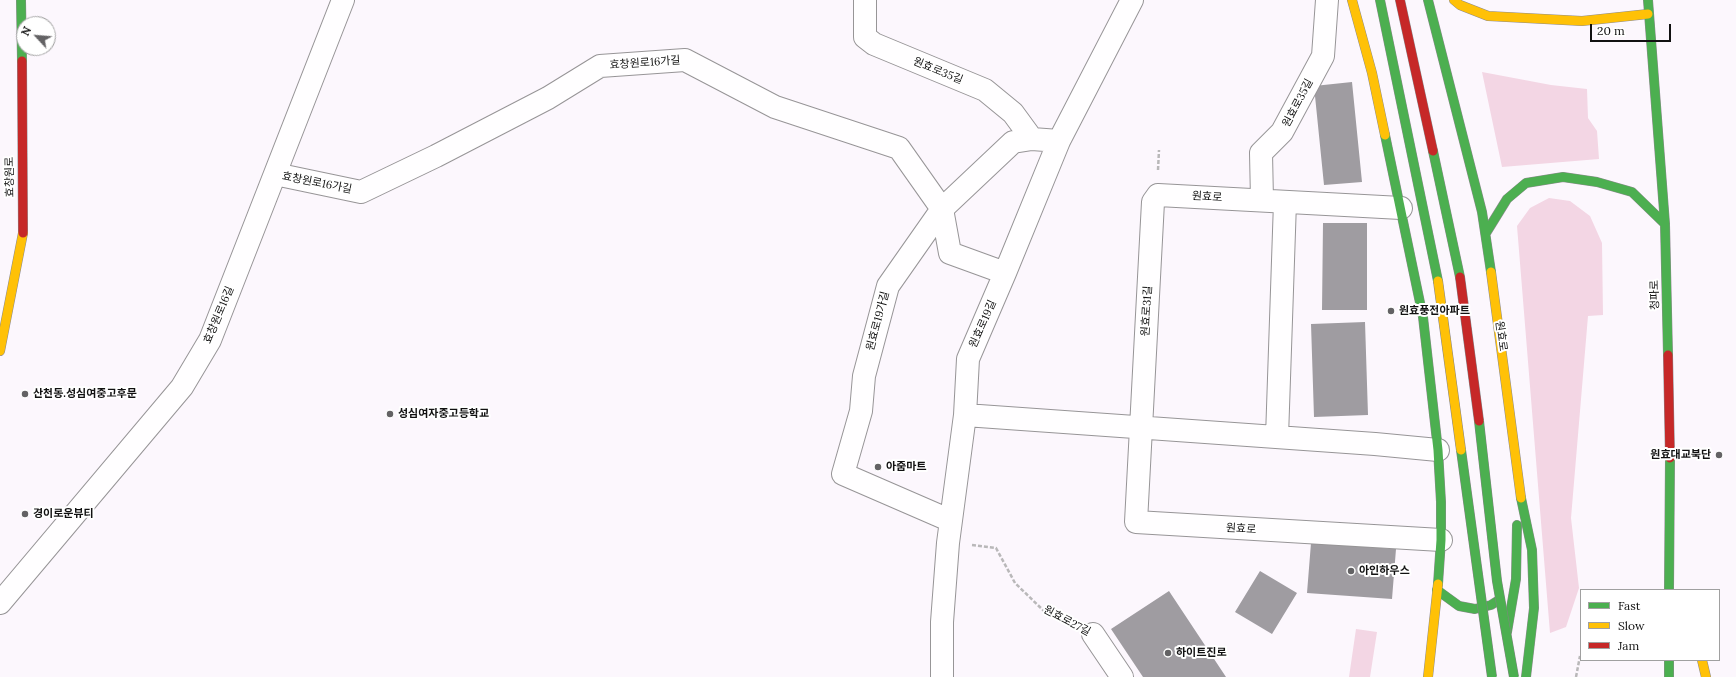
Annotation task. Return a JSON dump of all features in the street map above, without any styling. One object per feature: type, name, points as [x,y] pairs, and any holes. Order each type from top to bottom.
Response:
[{"type":"main road","name":"효창원로","points":[[0,351],[23,240],[20,0]]},
{"type":"main road","points":[[1352,0],[1372,73],[1423,317],[1438,450],[1441,540],[1428,677]]},
{"type":"main road","points":[[1380,0],[1438,281],[1493,677]]},
{"type":"main road","points":[[1400,0],[1460,277],[1498,581],[1514,677]]},
{"type":"main road","name":"원효로","points":[[1428,0],[1486,233],[1505,368],[1518,484],[1532,550],[1534,608],[1526,677]]},
{"type":"main road","points":[[1454,0],[1488,16],[1582,21],[1648,14]]},
{"type":"main road","name":"청파로","points":[[1648,0],[1665,224],[1670,482],[1670,587]]},
{"type":"main road","points":[[1486,233],[1507,199],[1526,182],[1563,177],[1596,182],[1632,192],[1665,224]]},
{"type":"main road","points":[[1493,677],[1501,660],[1516,579],[1518,484]]},
{"type":"main road","points":[[1437,590],[1459,606],[1475,609],[1490,605],[1505,596],[1516,579]]},
{"type":"main road","points":[[1669,661],[1669,677]]},
{"type":"main road","points":[[1702,661],[1706,677]]},
{"type":"street","name":"효창원로16길","points":[[0,603],[182,387],[210,340],[343,0]]},
{"type":"street","name":"원효로35길","points":[[865,0],[865,37],[874,44],[985,90],[1013,113],[1032,139]]},
{"type":"street","name":"원효로19길","points":[[942,677],[942,622],[948,542],[964,415],[968,359],[1006,273],[1059,141],[1132,0]]},
{"type":"street","name":"원효로35길","points":[[1262,200],[1261,152],[1282,132],[1323,56],[1327,0]]},
{"type":"street","name":"효창원로16가길","points":[[275,174],[361,192],[548,98],[600,66],[684,60],[775,107],[899,148],[942,209],[950,253],[1006,273]]},
{"type":"street","name":"원효로19가길","points":[[950,520],[843,474],[861,411],[864,376],[888,286],[942,209],[1013,142],[1032,139],[1059,141]]},
{"type":"street","name":"원효로","points":[[1158,195],[1401,208]]},
{"type":"street","name":"원효로31길","points":[[1142,428],[1153,202],[1158,195]]},
{"type":"street","points":[[1277,437],[1285,202]]},
{"type":"street","points":[[964,415],[1438,450]]},
{"type":"street","name":"원효로","points":[[1142,428],[1136,522],[1441,540]]},
{"type":"street","name":"원효로27길","points":[[1093,634],[1122,677]]},
{"type":"path","name":"원효로27길","points":[[948,542],[996,548],[1015,583],[1045,612],[1093,634]]},
{"type":"path","points":[[1576,677],[1580,656]]},
{"type":"shaded area","points":[[1482,72],[1551,85],[1587,89],[1588,118],[1597,131],[1599,159],[1502,167]]},
{"type":"shaded area","points":[[1549,198],[1570,201],[1590,216],[1602,243],[1603,315],[1588,316],[1571,518],[1579,588],[1566,627],[1550,633],[1517,226],[1530,208]]},
{"type":"shaded area","points":[[1356,629],[1377,632],[1370,677],[1349,677]]},
{"type":"building","points":[[1352,82],[1362,182],[1324,185],[1314,86]]},
{"type":"building","points":[[1323,223],[1367,223],[1367,310],[1322,310]]},
{"type":"building","points":[[1365,322],[1368,415],[1314,417],[1311,324]]},
{"type":"building","name":"아인하우스","points":[[1311,543],[1396,549],[1392,599],[1307,593]]},
{"type":"building","points":[[1260,571],[1297,593],[1272,634],[1235,612]]},
{"type":"building","name":"하이트진로","points":[[1169,591],[1226,677],[1143,677],[1111,629]]},
{"type":"traffic: fast","points":[[21,0],[22,61]]},
{"type":"traffic: fast","points":[[1380,0],[1438,281]]},
{"type":"traffic: fast","points":[[1428,0],[1482,212],[1491,272]]},
{"type":"traffic: fast","points":[[1648,0],[1665,224],[1668,355]]},
{"type":"traffic: fast","points":[[1385,135],[1423,317],[1438,450],[1441,502],[1441,540],[1438,584]]},
{"type":"traffic: fast","points":[[1433,151],[1460,277]]},
{"type":"traffic: fast","points":[[1486,233],[1507,199],[1526,183],[1563,177],[1597,182],[1632,192],[1665,224]]},
{"type":"traffic: fast","points":[[1479,421],[1497,581],[1514,677]]},
{"type":"traffic: fast","points":[[1461,450],[1492,677]]},
{"type":"traffic: fast","points":[[1669,589],[1670,458]]},
{"type":"traffic: fast","points":[[1521,498],[1532,550],[1534,608],[1526,677]]},
{"type":"traffic: fast","points":[[1507,632],[1516,579],[1517,525]]},
{"type":"traffic: fast","points":[[1437,590],[1459,606],[1475,609],[1491,605],[1499,600]]},
{"type":"traffic: fast","points":[[1669,661],[1669,677]]},
{"type":"traffic: slow","points":[[1352,0],[1372,73],[1385,135]]},
{"type":"traffic: slow","points":[[1454,0],[1460,5],[1488,16],[1582,21],[1648,14]]},
{"type":"traffic: slow","points":[[0,351],[23,233]]},
{"type":"traffic: slow","points":[[1491,272],[1521,498]]},
{"type":"traffic: slow","points":[[1438,281],[1461,450]]},
{"type":"traffic: slow","points":[[1428,677],[1438,584]]},
{"type":"traffic: slow","points":[[1702,661],[1706,677]]},
{"type":"traffic: jam","points":[[1400,0],[1433,151]]},
{"type":"traffic: jam","points":[[22,61],[23,233]]},
{"type":"traffic: jam","points":[[1460,277],[1479,421]]},
{"type":"traffic: jam","points":[[1668,355],[1670,458]]},
{"type":"place","name":"원효풍전아파트","points":[[1391,311]]},
{"type":"place","name":"산천동.성심여중고후문","points":[[25,394]]},
{"type":"place","name":"성심여자중고등학교","points":[[390,414]]},
{"type":"place","name":"원효대교북단","points":[[1719,455]]},
{"type":"place","name":"아줌마트","points":[[878,467]]},
{"type":"place","name":"경이로운뷰티","points":[[25,514]]},
{"type":"place","name":"아인하우스","points":[[1351,571]]},
{"type":"place","name":"하이트진로","points":[[1168,653]]}]
